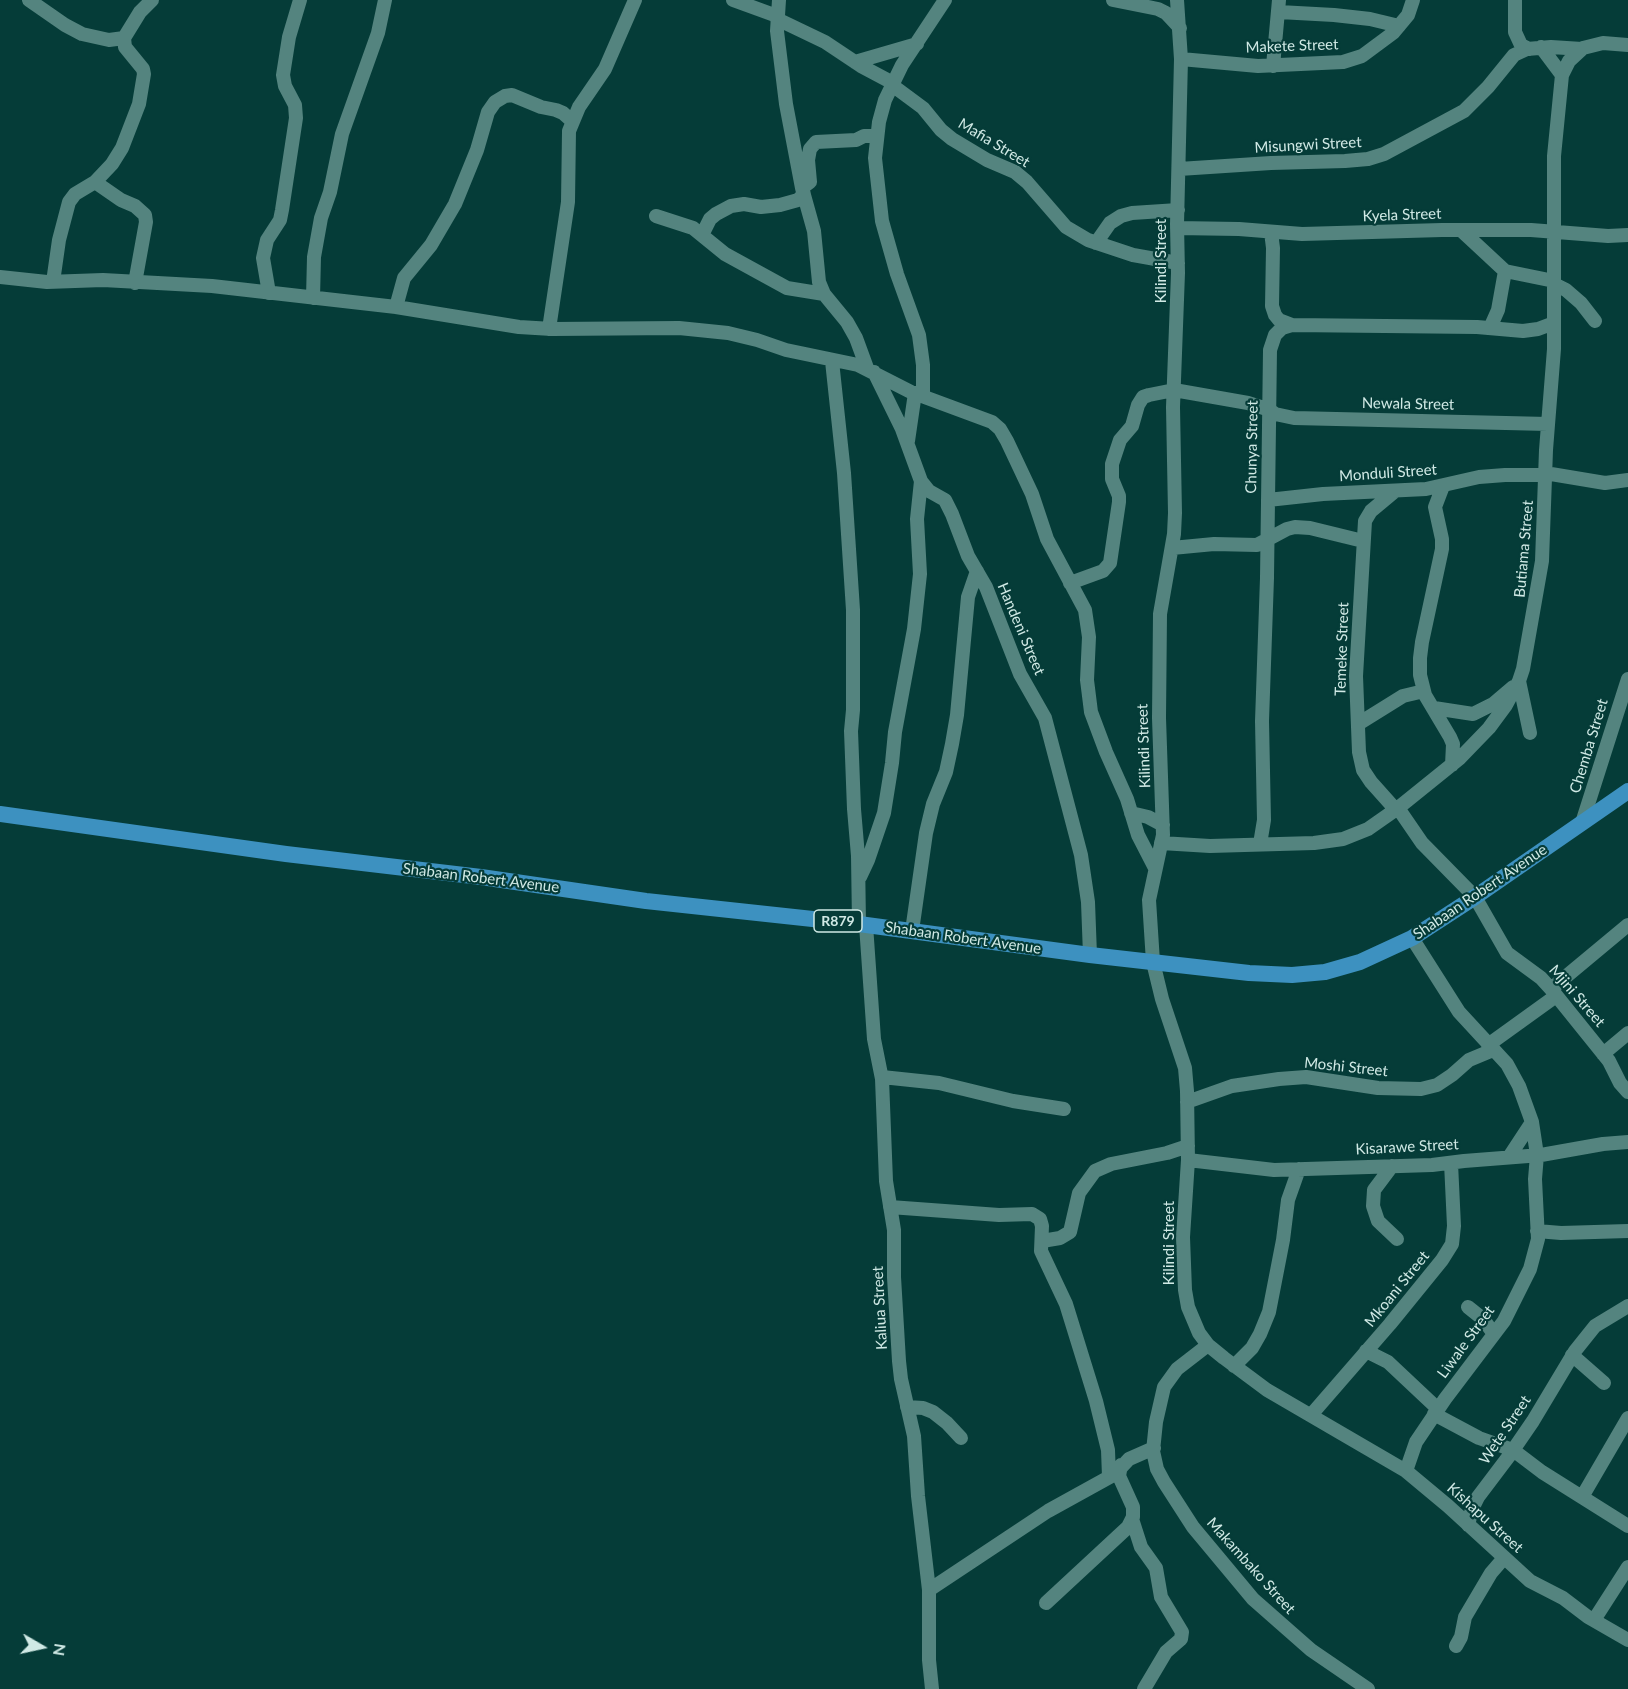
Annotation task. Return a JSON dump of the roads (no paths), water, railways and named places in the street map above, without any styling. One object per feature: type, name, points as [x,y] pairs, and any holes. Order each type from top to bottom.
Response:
[{"type":"main road","name":"Shabaan Robert Avenue","points":[[0,814],[286,854],[482,877],[646,901],[862,924],[1090,955],[1249,973],[1292,975],[1325,972],[1360,962],[1412,938],[1628,791]]},
{"type":"street","points":[[29,0],[82,34],[109,40],[124,38]]},
{"type":"street","points":[[53,282],[60,232],[69,202],[75,194],[95,182],[112,164],[122,148],[142,94],[145,79],[143,69],[125,47],[124,38],[140,12],[152,0]]},
{"type":"street","points":[[269,293],[263,258],[267,240],[280,220],[296,118],[295,105],[285,86],[283,75],[289,37],[300,0]]},
{"type":"street","points":[[313,298],[314,257],[321,218],[330,192],[342,134],[378,33],[386,0]]},
{"type":"street","points":[[549,329],[568,202],[567,144],[572,121],[605,69],[635,0]]},
{"type":"street","name":"Mafia Street","points":[[733,0],[777,17],[825,42],[892,84],[923,108],[941,130],[952,139],[987,160],[1015,172],[1027,182],[1066,227],[1088,240],[1133,255],[1178,263]]},
{"type":"street","points":[[778,0],[777,17],[787,113],[803,191],[814,231],[819,282],[824,294],[847,322],[856,338],[908,445],[921,481],[917,519],[920,574],[914,629],[895,732],[884,813],[859,880]]},
{"type":"street","points":[[908,445],[923,365],[920,335],[897,274],[882,222],[875,158],[879,122],[892,84],[945,0]]},
{"type":"street","points":[[1113,0],[1158,9],[1166,13],[1180,28]]},
{"type":"street","name":"Kilindi Street","points":[[1177,0],[1181,59],[1174,390],[1175,513],[1172,548],[1160,614],[1159,710],[1163,825],[1149,900],[1153,962],[1162,999],[1185,1068],[1188,1153],[1183,1238],[1185,1290],[1193,1324],[1208,1345],[1267,1390],[1316,1417]]},
{"type":"street","name":"Makete Street","points":[[1181,59],[1233,65],[1273,66],[1330,63],[1362,56],[1385,40],[1399,26],[1408,15],[1413,0]]},
{"type":"street","points":[[1515,0],[1515,32],[1521,45],[1535,48],[1582,49],[1603,43],[1628,45]]},
{"type":"street","points":[[1273,66],[1279,6],[1370,19],[1399,26]]},
{"type":"street","points":[[855,62],[917,44]]},
{"type":"street","points":[[1535,48],[1562,75],[1569,61],[1582,49]]},
{"type":"street","name":"Misungwi Street","points":[[1179,169],[1345,161],[1368,159],[1384,154],[1464,111],[1488,87],[1514,55],[1535,48]]},
{"type":"street","name":"Butiama Street","points":[[1161,843],[1210,846],[1314,843],[1343,839],[1368,829],[1452,765],[1478,741],[1499,717],[1518,683],[1540,577],[1545,514],[1545,474],[1554,323],[1554,156],[1562,75]]},
{"type":"street","points":[[396,307],[404,279],[431,245],[455,204],[477,150],[488,112],[495,102],[505,96],[513,95],[541,107],[563,113],[572,121]]},
{"type":"street","points":[[702,235],[710,219],[731,206],[744,204],[761,207],[798,200],[810,182],[808,159],[810,149],[816,142],[856,140],[864,136],[877,136]]},
{"type":"street","points":[[95,182],[121,200],[135,206],[145,215],[146,222],[135,283]]},
{"type":"street","points":[[1096,243],[1110,223],[1121,216],[1132,213],[1178,210]]},
{"type":"street","points":[[656,216],[693,228],[724,254],[787,288],[824,294]]},
{"type":"street","name":"Kyela Street","points":[[1177,228],[1239,229],[1326,235],[1410,230],[1531,230],[1553,233],[1628,235]]},
{"type":"street","points":[[1462,231],[1505,271],[1554,282],[1576,299],[1595,321]]},
{"type":"street","points":[[1276,233],[1273,248],[1272,296],[1275,315],[1284,323],[1292,325],[1490,328],[1523,331],[1538,329],[1554,323]]},
{"type":"street","points":[[1490,328],[1498,310],[1505,271]]},
{"type":"street","points":[[0,277],[53,282],[103,280],[212,286],[396,307],[519,327],[549,329],[679,328],[728,333],[786,350],[871,370],[953,409],[981,417],[1000,429],[1007,441],[1032,494],[1047,539],[1080,598],[1087,621],[1091,712],[1138,835],[1155,868]]},
{"type":"street","name":"Chunya Street","points":[[1260,844],[1264,820],[1262,721],[1270,350],[1275,334],[1282,328],[1292,325]]},
{"type":"street","name":"Kaliua Street","points":[[832,361],[844,473],[853,610],[851,731],[862,924],[874,1039],[882,1077],[885,1181],[894,1230],[899,1361],[914,1436],[929,1590],[929,1660],[932,1689]]},
{"type":"street","points":[[1070,583],[1108,568],[1112,558],[1119,502],[1111,472],[1120,440],[1132,426],[1138,405],[1143,398],[1158,392],[1174,390]]},
{"type":"street","name":"Newala Street","points":[[1174,390],[1248,403],[1270,410],[1275,414],[1294,418],[1548,424]]},
{"type":"street","name":"Monduli Street","points":[[1268,500],[1443,486],[1479,477],[1505,475],[1545,474],[1605,483],[1628,480]]},
{"type":"street","name":"Handeni Street","points":[[921,481],[929,491],[945,500],[968,556],[986,587],[1020,674],[1041,708],[1084,867],[1090,955]]},
{"type":"street","points":[[1443,486],[1435,507],[1442,549],[1420,658],[1420,675],[1424,691],[1453,744],[1452,765]]},
{"type":"street","name":"Temeke Street","points":[[1395,490],[1371,511],[1365,520],[1356,676],[1359,752],[1363,770],[1371,782],[1397,809]]},
{"type":"street","points":[[1172,548],[1214,544],[1249,546],[1261,544],[1295,527],[1310,528],[1363,541]]},
{"type":"street","points":[[1249,546],[1267,561]]},
{"type":"street","points":[[912,931],[926,833],[933,804],[946,772],[952,744],[957,715],[968,597],[977,571]]},
{"type":"street","name":"Chemba Street","points":[[1582,823],[1628,679]]},
{"type":"street","points":[[1434,708],[1473,714],[1493,704],[1518,683],[1530,733]]},
{"type":"street","points":[[1358,724],[1403,696],[1424,691]]},
{"type":"street","name":"Mjini Street","points":[[1397,809],[1422,843],[1475,897],[1507,953],[1541,978],[1554,992],[1604,1054],[1620,1083],[1628,1092]]},
{"type":"street","points":[[1131,813],[1148,817],[1163,825]]},
{"type":"street","name":"Moshi Street","points":[[1187,1102],[1232,1086],[1297,1078],[1339,1081],[1378,1088],[1421,1089],[1437,1085],[1469,1060],[1491,1047],[1628,925]]},
{"type":"street","points":[[1412,938],[1449,997],[1507,1064],[1519,1086],[1532,1122],[1509,1157]]},
{"type":"street","points":[[1604,1054],[1628,1033]]},
{"type":"street","points":[[882,1077],[954,1085],[1023,1103],[1064,1109]]},
{"type":"street","name":"Liwale Street","points":[[1406,1471],[1416,1442],[1504,1321],[1530,1269],[1536,1250],[1537,1230],[1535,1179],[1537,1155],[1532,1122]]},
{"type":"street","name":"Kisarawe Street","points":[[1188,1153],[1274,1170],[1432,1165],[1537,1155],[1628,1142]]},
{"type":"street","points":[[1042,1241],[1060,1238],[1070,1232],[1079,1193],[1095,1171],[1111,1164],[1167,1153],[1188,1153]]},
{"type":"street","name":"Mkoani Street","points":[[1316,1417],[1366,1351],[1437,1266],[1452,1244],[1454,1226],[1451,1163]]},
{"type":"street","points":[[1392,1166],[1374,1190],[1373,1206],[1378,1221],[1397,1239]]},
{"type":"street","points":[[1234,1366],[1252,1348],[1269,1312],[1288,1200],[1299,1169]]},
{"type":"street","points":[[890,1207],[1038,1216],[1041,1221],[1041,1251],[1066,1304],[1094,1391],[1108,1450],[1109,1477]]},
{"type":"street","points":[[1537,1230],[1561,1233],[1628,1231]]},
{"type":"street","name":"Wete Street","points":[[1468,1525],[1478,1497],[1514,1450],[1572,1355],[1595,1326],[1628,1306]]},
{"type":"street","points":[[1467,1307],[1483,1319],[1494,1334]]},
{"type":"street","name":"Makambako Street","points":[[1208,1345],[1177,1369],[1164,1387],[1156,1422],[1154,1448],[1155,1461],[1164,1482],[1193,1527],[1254,1599],[1311,1650],[1368,1689]]},
{"type":"street","points":[[1366,1351],[1388,1362],[1436,1412],[1479,1438],[1514,1450],[1542,1472],[1628,1526]]},
{"type":"street","points":[[1572,1355],[1604,1383]]},
{"type":"street","points":[[908,1407],[923,1408],[933,1412],[961,1438]]},
{"type":"street","name":"Kishapu Street","points":[[1316,1417],[1406,1471],[1530,1581],[1563,1598],[1628,1640]]},
{"type":"street","points":[[1582,1497],[1628,1418]]},
{"type":"street","points":[[929,1590],[1048,1510],[1115,1474],[1136,1454],[1154,1448]]},
{"type":"street","points":[[1122,1466],[1119,1476],[1132,1501],[1132,1519],[1141,1547],[1156,1568],[1161,1597],[1182,1632],[1181,1639],[1166,1652],[1144,1689]]},
{"type":"street","points":[[1046,1603],[1124,1532],[1132,1519]]},
{"type":"street","points":[[1456,1646],[1461,1637],[1465,1617],[1491,1573],[1504,1558]]},
{"type":"street","points":[[1594,1620],[1628,1567]]}]
